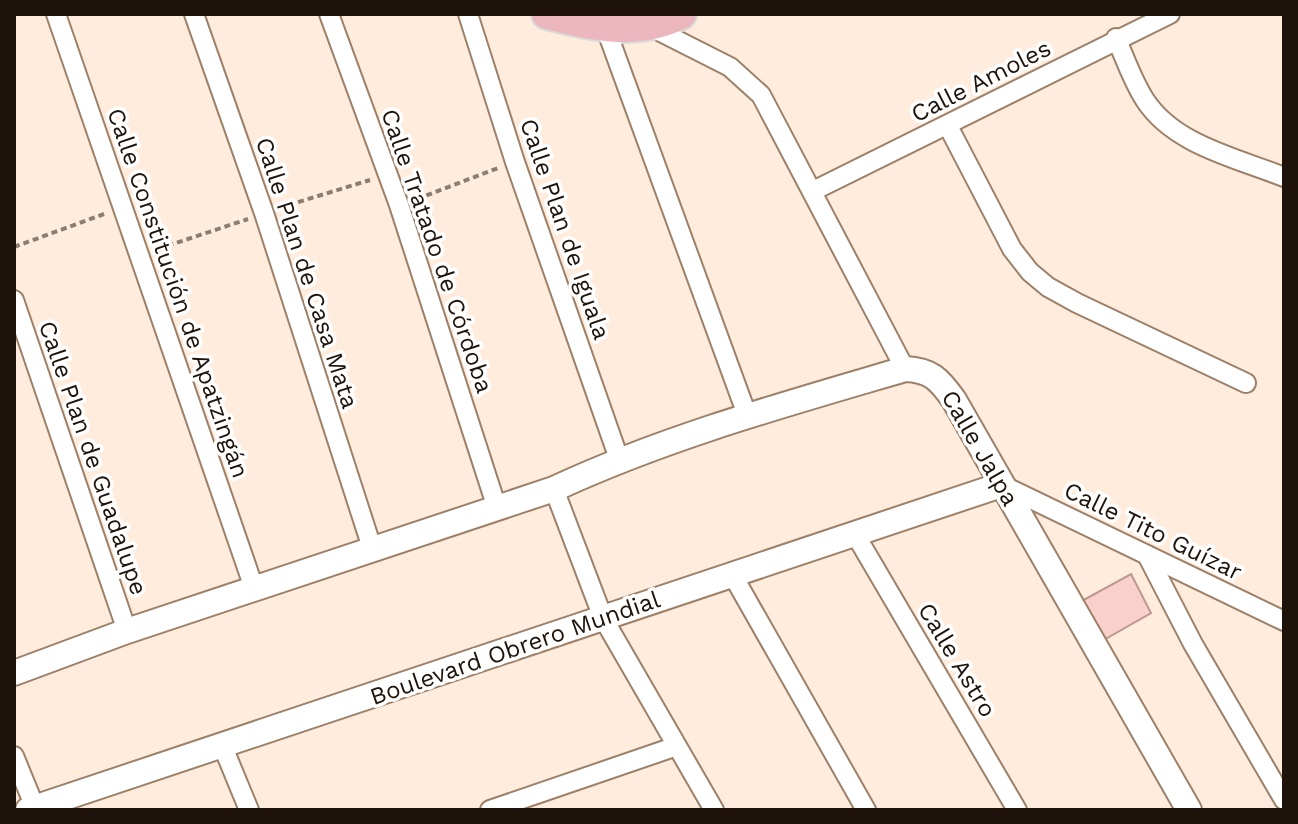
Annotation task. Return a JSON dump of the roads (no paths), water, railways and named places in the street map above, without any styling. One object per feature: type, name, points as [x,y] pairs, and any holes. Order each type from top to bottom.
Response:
[{"type":"main road","points":[[547,14],[606,29],[647,25],[681,14]]},
{"type":"street","name":"Calle Constitución de Apatzingán","points":[[56,14],[254,588]]},
{"type":"street","name":"Calle Plan de Casa Mata","points":[[194,14],[264,213],[372,548]]},
{"type":"street","name":"Calle Tratado de Córdoba","points":[[329,14],[399,205],[496,505]]},
{"type":"street","name":"Calle Plan de Iguala","points":[[468,14],[515,162],[619,459]]},
{"type":"street","name":"Calle Amoles","points":[[813,191],[948,126],[1116,38],[1170,14]]},
{"type":"street","points":[[14,673],[127,631],[496,505],[554,489],[619,459],[747,415],[905,369],[813,191],[751,84],[730,67],[647,25]]},
{"type":"street","points":[[606,29],[747,415]]},
{"type":"street","points":[[1116,38],[1144,99],[1171,128],[1195,142],[1284,177]]},
{"type":"street","points":[[948,126],[1012,249],[1039,280],[1077,303],[1246,383]]},
{"type":"street","name":"Calle Plan de Guadalupe","points":[[14,300],[127,631]]},
{"type":"street","name":"Calle Jalpa","points":[[905,369],[935,375],[954,400],[1189,810]]},
{"type":"street","name":"Boulevard Obrero Mundial","points":[[33,809],[1001,485]]},
{"type":"street","name":"Calle Tito Guízar","points":[[1001,485],[1284,621]]},
{"type":"street","points":[[554,489],[603,618],[674,747],[714,810]]},
{"type":"street","name":"Calle Astro","points":[[855,534],[1017,810]]},
{"type":"street","points":[[1147,555],[1193,644],[1284,800]]},
{"type":"street","points":[[732,574],[866,810]]},
{"type":"street","points":[[223,747],[249,810]]},
{"type":"street","points":[[490,810],[674,747]]},
{"type":"street","points":[[14,756],[33,809]]}]
